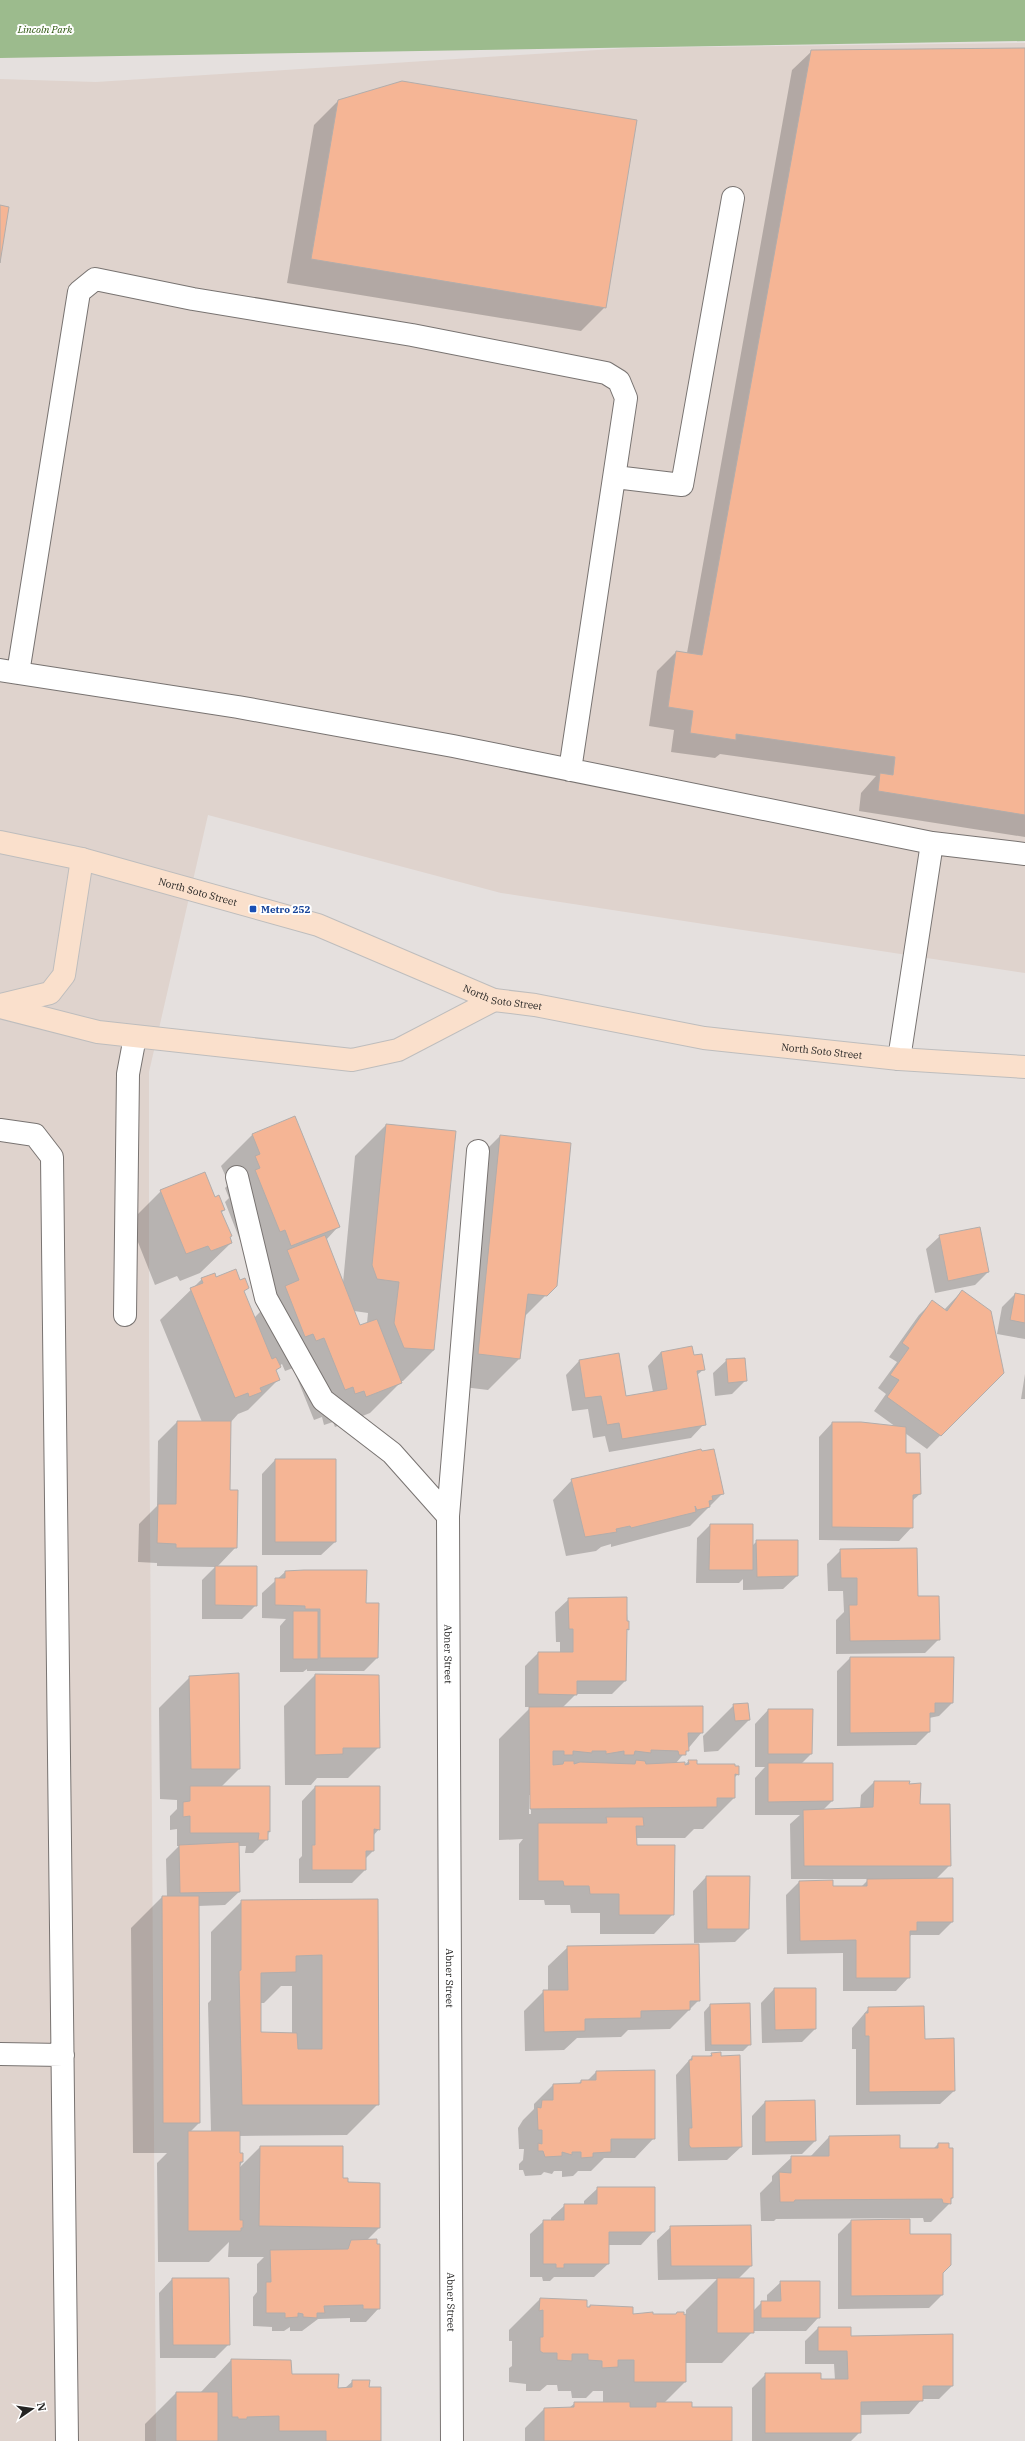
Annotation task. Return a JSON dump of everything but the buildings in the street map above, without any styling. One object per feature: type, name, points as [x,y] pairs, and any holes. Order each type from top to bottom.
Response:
[{"type":"main road","name":"North Soto Street","points":[[0,842],[82,859],[318,925],[494,1000],[535,1005],[704,1038],[899,1059],[1025,1067]]},
{"type":"main road","points":[[0,1006],[50,993],[64,975],[82,859]]},
{"type":"main road","points":[[0,1006],[98,1032],[352,1060],[398,1050],[494,1000]]},
{"type":"street","points":[[615,476],[682,485],[733,198]]},
{"type":"street","points":[[570,770],[626,398],[619,381],[606,373],[412,335],[193,299],[95,279],[79,292],[9,671],[268,712],[570,770],[932,843],[1025,854]]},
{"type":"street","points":[[899,1059],[932,843]]},
{"type":"street","points":[[125,1315],[128,1074],[135,1036]]},
{"type":"street","points":[[0,1130],[35,1135],[52,1157],[67,2441]]},
{"type":"street","name":"Abner Street","points":[[452,2441],[448,1516],[478,1151]]},
{"type":"street","points":[[237,1177],[266,1298],[323,1400],[392,1453],[448,1516]]},
{"type":"street","points":[[0,2054],[63,2055]]},
{"type":"shaded area","points":[[1025,43],[1025,973],[501,893],[208,815],[149,1072],[149,1365],[156,2441],[0,2441],[0,79],[96,82],[628,48]]},
{"type":"green space","name":"Lincoln Park","points":[[0,0],[1025,0],[1025,41],[0,58]]},
{"type":"place","name":"Metro 252","points":[[253,909]]}]
